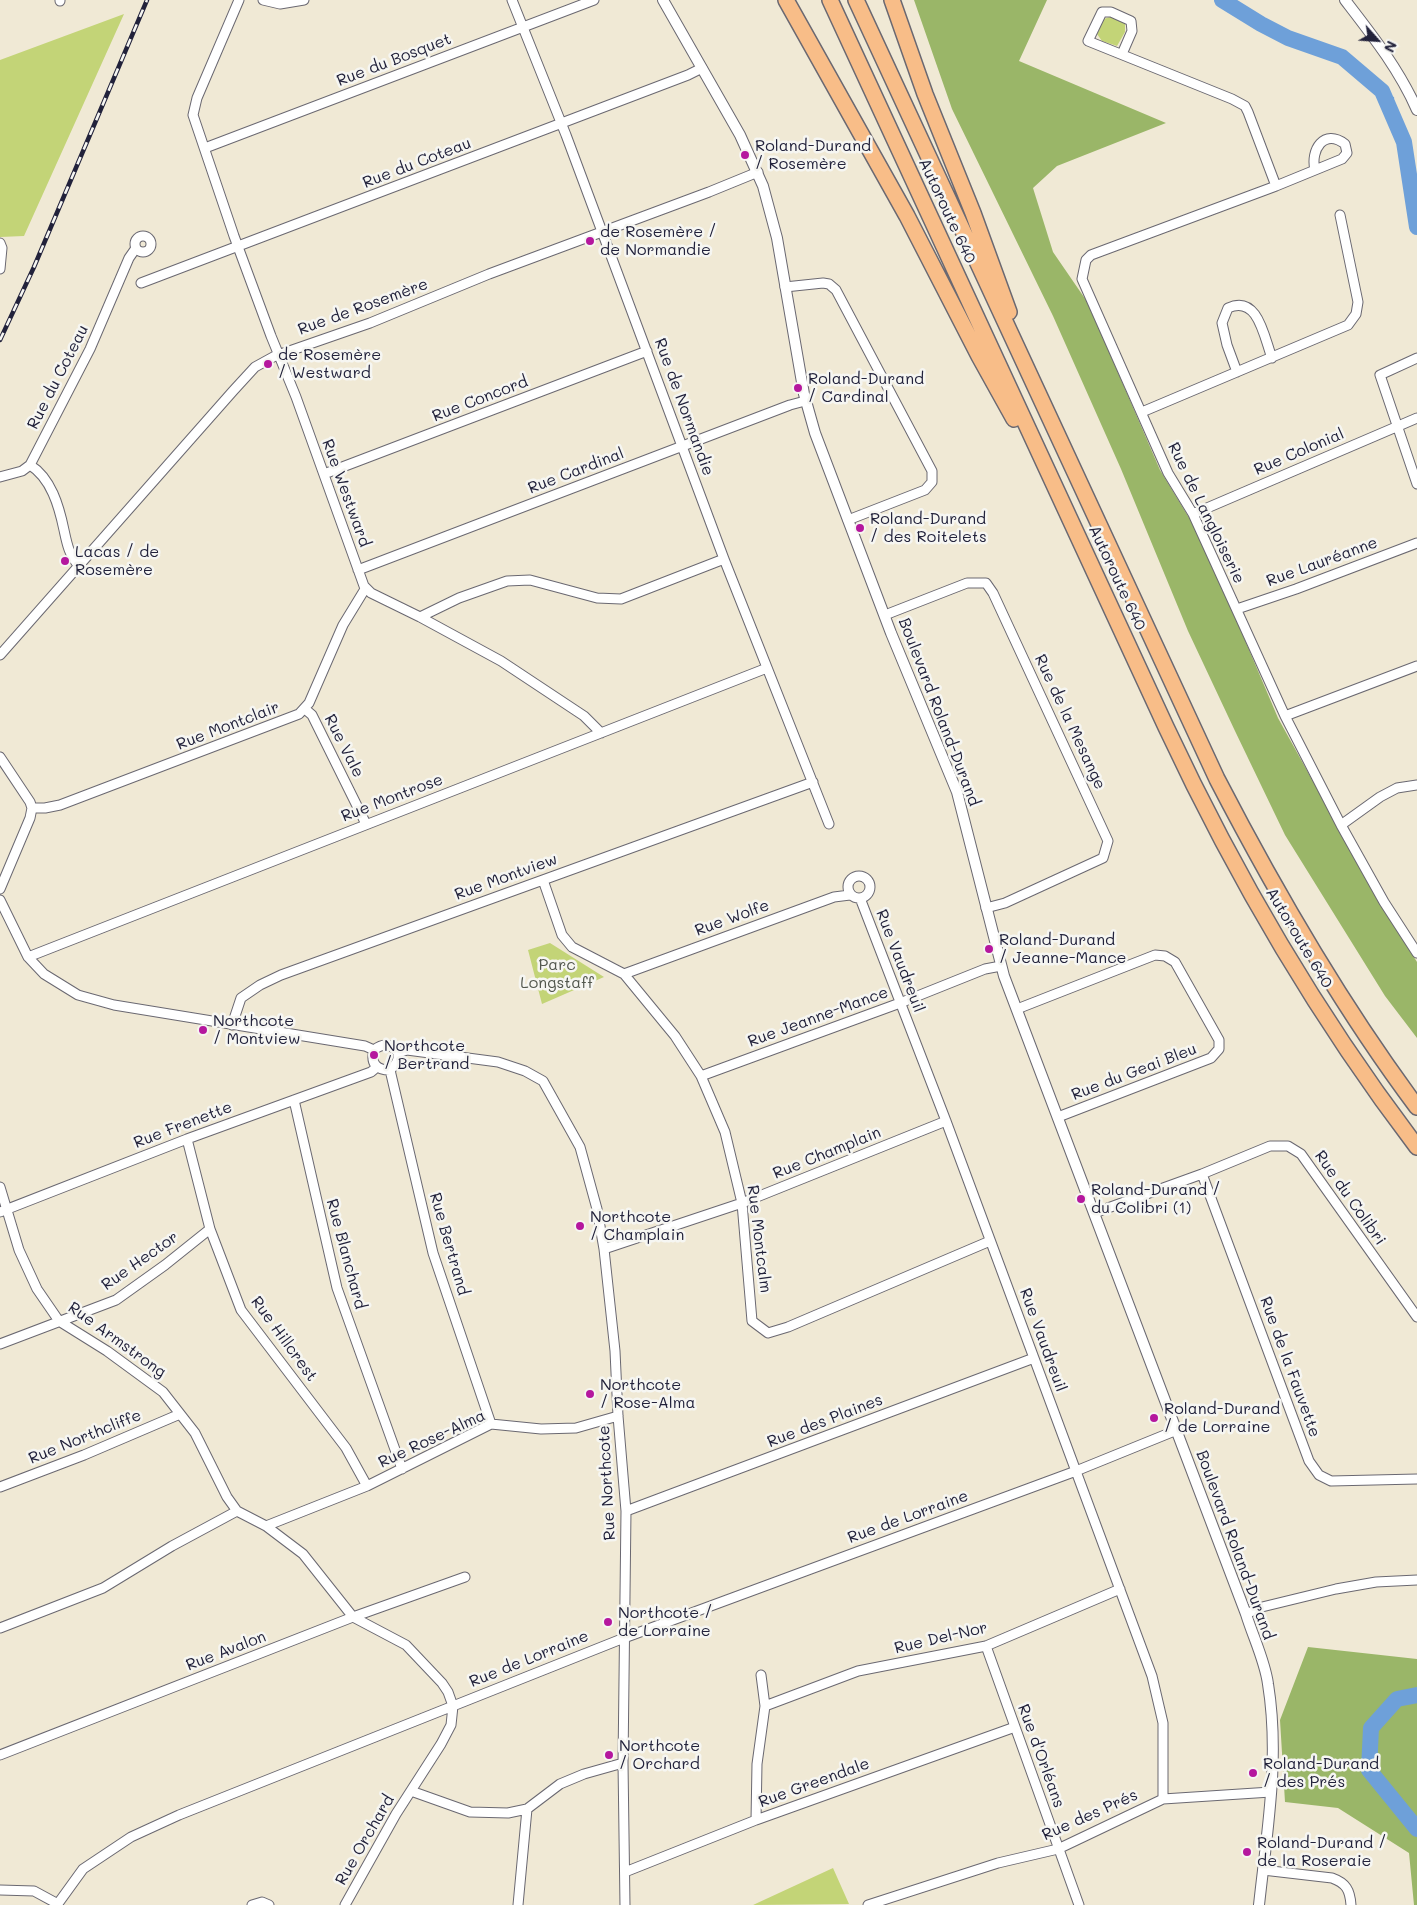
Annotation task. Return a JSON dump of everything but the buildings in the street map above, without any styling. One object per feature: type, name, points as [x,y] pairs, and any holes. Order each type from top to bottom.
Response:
[{"type":"highway","points":[[786,0],[907,216],[978,356],[1074,528]]},
{"type":"highway","name":"Autoroute 640","points":[[830,0],[1191,779],[1241,874],[1320,1007],[1380,1096],[1417,1146]]},
{"type":"highway","name":"Autoroute 640","points":[[856,0],[1184,710],[1241,826],[1284,904],[1333,985],[1372,1045],[1417,1108]]},
{"type":"highway","points":[[892,0],[925,94],[973,213],[1051,423]]},
{"type":"street","name":"Rue Westward","points":[[239,0],[194,108],[194,119],[238,246],[365,589]]},
{"type":"street","points":[[262,0],[280,4],[304,0]]},
{"type":"street","name":"Rue de Normandie","points":[[512,0],[602,232],[724,559],[829,824]]},
{"type":"street","name":"Rue du Bosquet","points":[[205,148],[594,0]]},
{"type":"street","name":"Boulevard Roland-Durand","points":[[663,0],[740,135],[758,172],[774,221],[805,401],[815,433],[885,615],[957,792],[1001,966],[1246,1614],[1268,1681],[1274,1726],[1273,1772],[1259,1905]]},
{"type":"street","points":[[1345,0],[1391,61],[1404,82],[1417,110]]},
{"type":"street","points":[[1122,54],[1132,31],[1130,21],[1111,12],[1102,12],[1088,41],[1236,100],[1245,106],[1276,186]]},
{"type":"street","name":"Rue du Coteau","points":[[141,283],[561,124],[702,68]]},
{"type":"street","name":"Rue de Langloiserie","points":[[1315,170],[1091,255],[1086,260],[1082,279],[1168,473],[1194,514],[1285,716],[1341,825],[1384,902],[1417,953]]},
{"type":"street","name":"Rue de Rosemère","points":[[0,655],[251,371],[263,362],[278,354],[370,323],[482,277],[758,172]]},
{"type":"street","points":[[1142,412],[1348,325],[1356,314],[1358,302],[1340,214]]},
{"type":"street","points":[[0,269],[1,245]]},
{"type":"street","name":"Rue du Coteau","points":[[30,464],[86,356],[129,258],[136,248]]},
{"type":"street","points":[[785,287],[823,283],[836,290],[932,470],[932,482],[925,490],[848,520]]},
{"type":"street","points":[[1237,372],[1227,345],[1222,323],[1228,308],[1236,304],[1244,305],[1255,313],[1272,358]]},
{"type":"street","name":"Rue Concord","points":[[324,474],[647,351]]},
{"type":"street","points":[[1417,358],[1380,375],[1417,484]]},
{"type":"street","name":"Rue Cardinal","points":[[358,570],[805,401]]},
{"type":"street","name":"Rue Colonial","points":[[1194,514],[1417,418]]},
{"type":"street","points":[[0,477],[22,471],[30,464],[41,473],[60,514],[71,558],[79,566]]},
{"type":"street","name":"Rue Lauréanne","points":[[1237,609],[1296,589],[1417,543]]},
{"type":"street","points":[[420,617],[459,598],[507,581],[530,580],[597,598],[621,599],[724,559]]},
{"type":"street","name":"Rue de la Mesange","points":[[885,615],[967,583],[986,583],[993,593],[1108,841],[1103,858],[1005,903],[986,908]]},
{"type":"street","points":[[365,589],[501,661],[584,716],[600,733]]},
{"type":"street","name":"Rue Montclair","points":[[32,808],[60,805],[296,716],[305,709],[342,625],[365,589]]},
{"type":"street","points":[[1285,716],[1417,666]]},
{"type":"street","name":"Rue Montrose","points":[[28,957],[767,668]]},
{"type":"street","name":"Rue Vale","points":[[305,709],[312,715],[366,824]]},
{"type":"street","points":[[0,757],[28,798],[32,808],[28,824],[0,888]]},
{"type":"street","name":"Rue Montview","points":[[232,1026],[241,998],[260,984],[274,978],[813,782]]},
{"type":"street","points":[[1341,825],[1380,797],[1397,788],[1417,785]]},
{"type":"street","points":[[850,895],[848,888],[850,881],[861,876],[868,880],[870,889],[865,897],[860,898]]},
{"type":"street","name":"Rue Montcalm","points":[[543,880],[562,935],[572,948],[624,974],[675,1036],[701,1076],[725,1132],[742,1203],[752,1321],[768,1334],[990,1241]]},
{"type":"street","name":"Rue Wolfe","points":[[624,974],[834,896],[850,895],[860,898]]},
{"type":"street","name":"Rue Vaudreuil","points":[[860,898],[946,1121],[1152,1676],[1163,1724],[1163,1799]]},
{"type":"street","name":"Rue Northcote","points":[[0,900],[28,957],[44,974],[78,995],[114,1005],[232,1026],[365,1046],[374,1050],[386,1044],[394,1047],[398,1053],[407,1050],[498,1062],[525,1070],[543,1081],[580,1147],[598,1209],[615,1351],[626,1511],[623,1763],[625,1905]]},
{"type":"street","name":"Rue du Geai Bleu","points":[[1017,1009],[1155,955],[1166,956],[1174,962],[1219,1040],[1219,1049],[1211,1058],[1058,1117]]},
{"type":"street","name":"Rue Jeanne-Mance","points":[[701,1076],[900,1003],[985,968],[1001,966]]},
{"type":"street","points":[[374,1050],[372,1059],[377,1067],[382,1070],[390,1070],[399,1059],[398,1053]]},
{"type":"street","name":"Rue Frenette","points":[[4,1210],[187,1139],[371,1072],[377,1067]]},
{"type":"street","name":"Rue Bertrand","points":[[390,1070],[433,1253],[491,1424]]},
{"type":"street","name":"Rue Blanchard","points":[[294,1100],[337,1288],[402,1470]]},
{"type":"street","name":"Rue Champlain","points":[[604,1249],[742,1203],[946,1121]]},
{"type":"street","name":"Rue Hillcrest","points":[[187,1139],[210,1229],[242,1310],[346,1448],[366,1486]]},
{"type":"street","name":"Rue du Colibri","points":[[1094,1213],[1202,1174],[1270,1146],[1288,1146],[1301,1154],[1417,1317]]},
{"type":"street","name":"Rue de la Fauvette","points":[[1202,1174],[1309,1461],[1319,1475],[1332,1481],[1417,1479]]},
{"type":"street","name":"Rue Armstrong","points":[[0,1187],[4,1210],[23,1258],[37,1289],[59,1321],[107,1351],[163,1392],[195,1433],[227,1497],[237,1511],[266,1526],[302,1554],[353,1617],[406,1644],[442,1683],[453,1706]]},
{"type":"street","name":"Rue Hector","points":[[0,1344],[116,1300],[165,1265],[210,1229]]},
{"type":"street","name":"Rue des Plaines","points":[[626,1511],[1034,1358]]},
{"type":"street","name":"Rue Northcliffe","points":[[0,1487],[84,1455],[180,1414]]},
{"type":"street","name":"Rue Rose-Alma","points":[[266,1526],[402,1470],[491,1424],[541,1429],[576,1428],[618,1416]]},
{"type":"street","name":"Rue de Lorraine","points":[[58,1905],[83,1868],[131,1837],[179,1815],[624,1638],[1076,1471],[1177,1430]]},
{"type":"street","points":[[0,1628],[103,1588],[172,1546],[237,1511]]},
{"type":"street","name":"Rue Avalon","points":[[0,1755],[353,1617],[464,1577]]},
{"type":"street","points":[[1246,1614],[1262,1607],[1336,1589],[1376,1582],[1417,1580]]},
{"type":"street","name":"Rue Del-Nor","points":[[765,1706],[858,1671],[986,1646],[1120,1589]]},
{"type":"street","name":"Rue d'Orléans","points":[[986,1646],[1079,1905]]},
{"type":"street","points":[[756,1820],[757,1764],[765,1706],[761,1675]]},
{"type":"street","name":"Rue Orchard","points":[[345,1905],[411,1790],[442,1744],[451,1725],[453,1706]]},
{"type":"street","name":"Rue Greendale","points":[[625,1872],[756,1820],[1015,1727]]},
{"type":"street","name":"Rue Orchard","points":[[411,1790],[470,1812],[508,1813],[527,1809],[560,1784],[584,1774],[623,1763]]},
{"type":"street","name":"Rue des Prés","points":[[868,1905],[998,1863],[1058,1849],[1163,1799],[1271,1792]]},
{"type":"street","points":[[518,1905],[527,1809]]},
{"type":"street","points":[[1263,1870],[1332,1878],[1343,1882],[1350,1893],[1351,1905]]},
{"type":"street","points":[[0,1890],[34,1891],[58,1905]]},
{"type":"street","points":[[252,1905],[262,1902],[270,1905]]},
{"type":"green space","points":[[914,0],[1047,0],[1019,61],[1166,123],[1057,166],[1033,188],[1053,252],[1088,303],[1160,470],[1191,521],[1233,612],[1278,718],[1383,908],[1417,962],[1417,1038],[1385,996],[1285,835],[1188,631],[1121,469],[1053,316],[952,109]]},
{"type":"green space","points":[[124,14],[24,236],[0,237],[0,60]]},
{"type":"green space","points":[[1112,16],[1125,24],[1125,32],[1117,46],[1102,41],[1097,34],[1104,19]]},
{"type":"green space","name":"Parc Longstaff","points":[[550,943],[604,977],[542,1004],[528,950]]},
{"type":"green space","points":[[1308,1647],[1417,1659],[1417,1905],[1414,1905],[1409,1853],[1338,1808],[1285,1802],[1280,1720]]},
{"type":"green space","points":[[833,1868],[849,1904],[753,1905]]},
{"type":"waterway","points":[[1222,0],[1288,38],[1342,57],[1382,91],[1404,142],[1417,227]]},
{"type":"waterway","points":[[1386,100],[1393,98]]},
{"type":"waterway","points":[[1417,1695],[1397,1699],[1371,1728],[1369,1770],[1417,1829]]},
{"type":"railway","points":[[0,340],[34,267],[147,0]]},
{"type":"place","name":"Roland-Durand / Rosemère","points":[[745,155]]},
{"type":"place","name":"de Rosemère / de Normandie","points":[[590,241]]},
{"type":"place","name":"de Rosemère / Westward","points":[[268,364]]},
{"type":"place","name":"Roland-Durand / Cardinal","points":[[798,388]]},
{"type":"place","name":"Roland-Durand / des Roitelets","points":[[860,528]]},
{"type":"place","name":"Lacas / de Rosemère","points":[[65,561]]},
{"type":"place","name":"Roland-Durand / Jeanne-Mance","points":[[989,949]]},
{"type":"place","name":"Northcote / Montview","points":[[203,1030]]},
{"type":"place","name":"Northcote / Bertrand","points":[[374,1055]]},
{"type":"place","name":"Roland-Durand / du Colibri (1)","points":[[1081,1199]]},
{"type":"place","name":"Northcote / Champlain","points":[[580,1226]]},
{"type":"place","name":"Northcote / Rose-Alma","points":[[590,1394]]},
{"type":"place","name":"Roland-Durand / de Lorraine","points":[[1154,1418]]},
{"type":"place","name":"Northcote / de Lorraine","points":[[608,1622]]},
{"type":"place","name":"Northcote / Orchard","points":[[609,1755]]},
{"type":"place","name":"Roland-Durand / des Prés","points":[[1253,1773]]},
{"type":"place","name":"Roland-Durand / de la Roseraie","points":[[1247,1852]]}]
